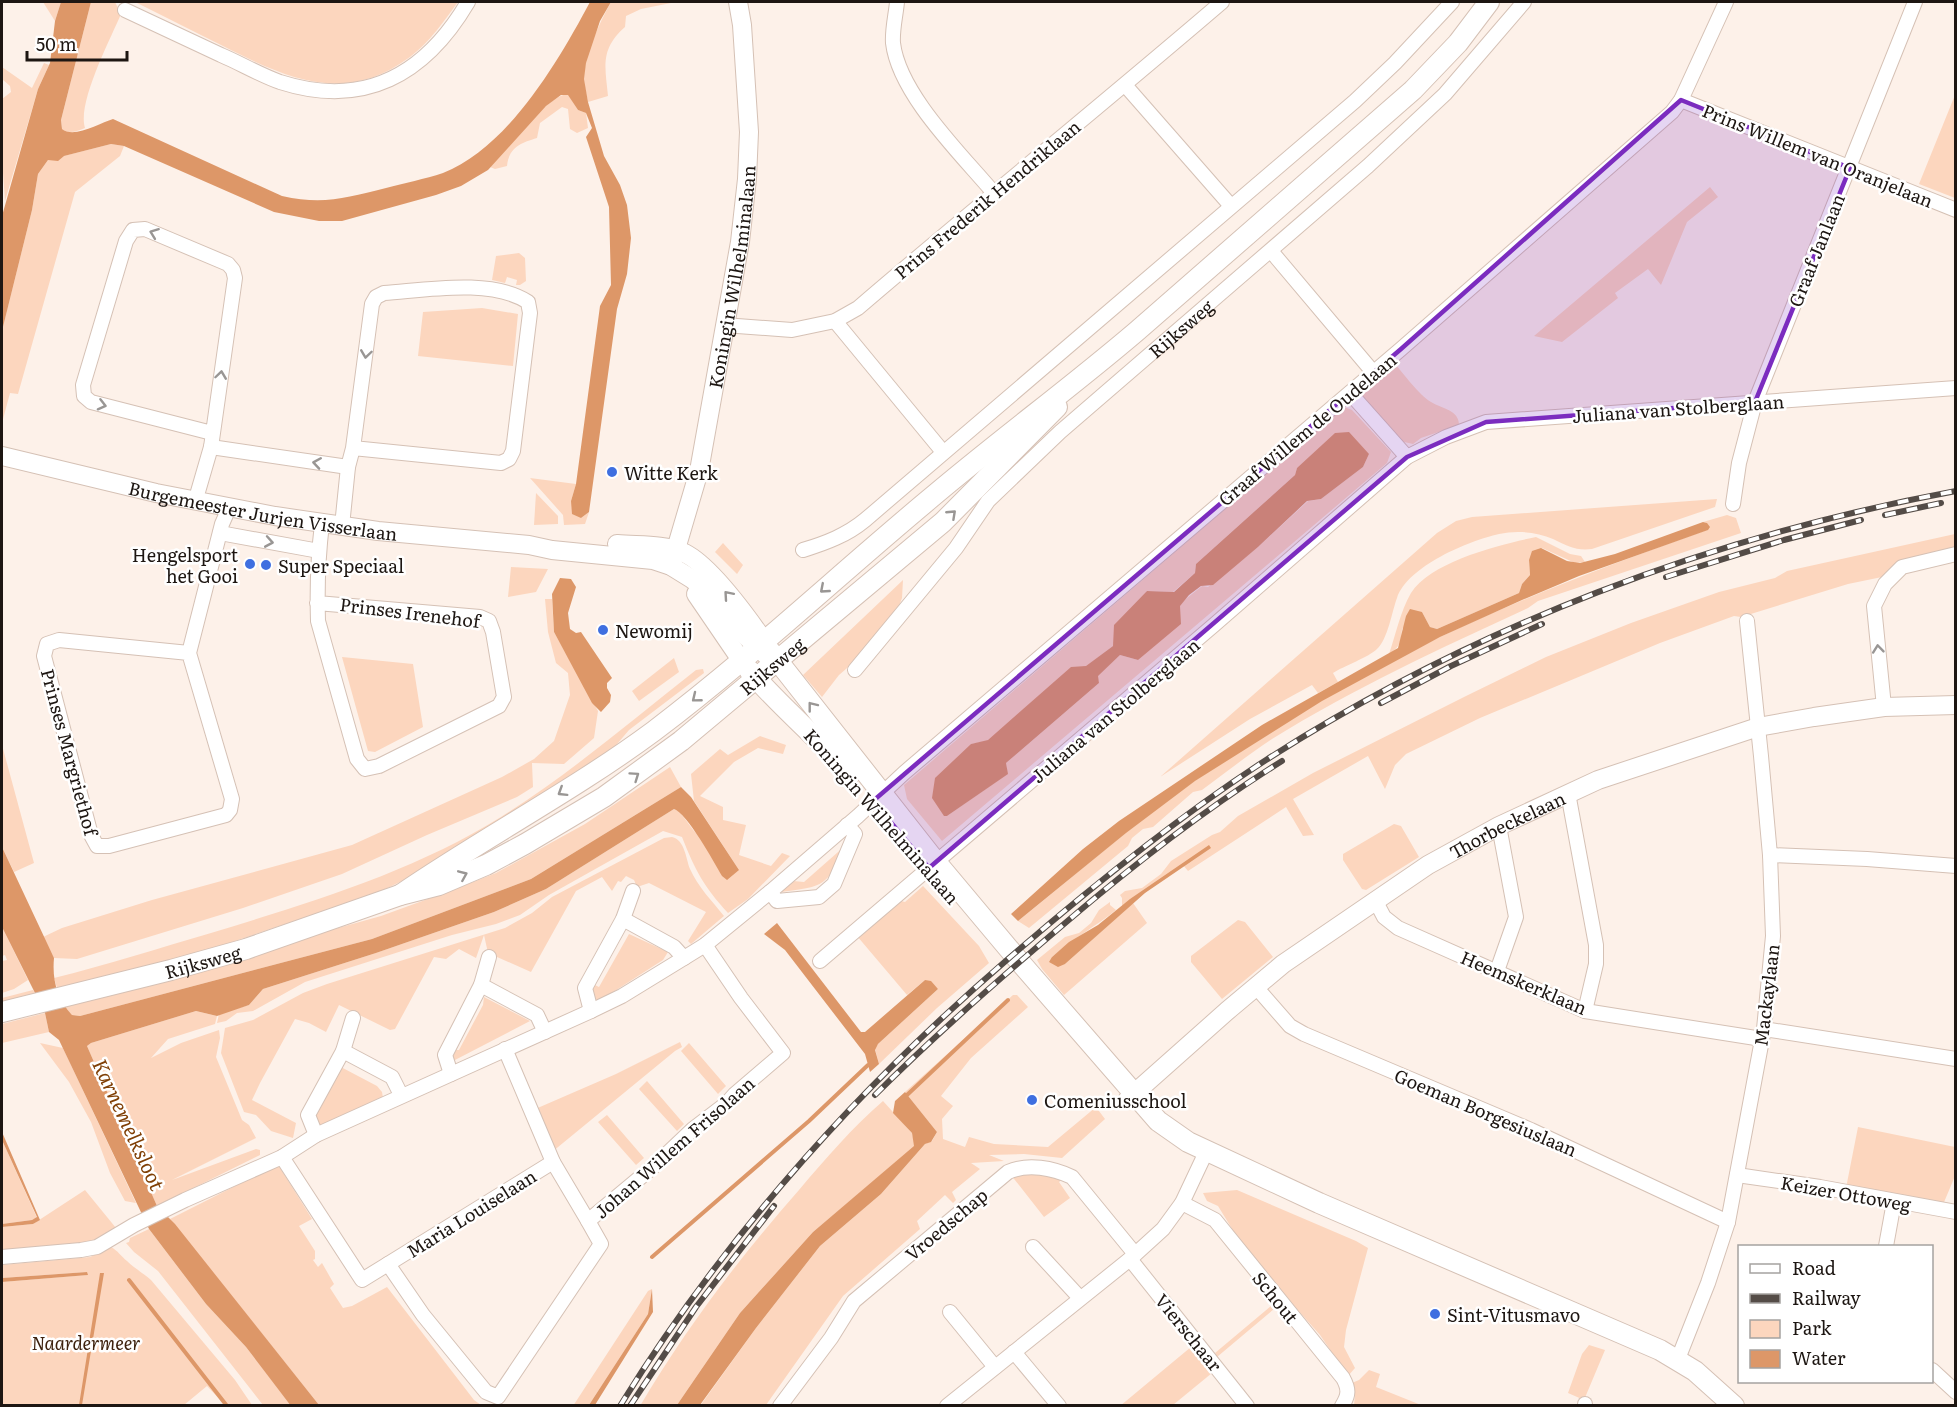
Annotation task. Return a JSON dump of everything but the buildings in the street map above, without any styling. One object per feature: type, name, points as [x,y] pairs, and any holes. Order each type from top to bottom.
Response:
[{"type":"main road","name":"Rijksweg","points":[[399,896],[612,761],[686,706],[994,445],[1097,365],[1413,90],[1458,43],[1489,2]]},
{"type":"main road","name":"Rijksweg","points":[[2,1012],[246,949],[399,896],[439,885],[486,865],[568,819],[639,773],[756,679],[951,515],[1097,365]]},
{"type":"main road","name":"Koningin Wilhelminalaan","points":[[760,644],[777,661],[877,797],[932,865],[1130,1096],[1150,1127],[1163,1139],[1172,1146],[1204,1155],[1249,1180],[1319,1203],[1660,1350],[1695,1371],[1734,1406]]},
{"type":"main road","name":"Koningin Wilhelminalaan","points":[[741,660],[756,679],[877,797]]},
{"type":"street","points":[[125,10],[279,81],[322,90],[357,90],[396,77],[418,63],[436,47],[457,21],[468,2]]},
{"type":"street","name":"Koningin Wilhelminalaan","points":[[738,2],[742,25],[749,144],[740,242],[699,471],[675,562],[741,660]]},
{"type":"street","points":[[897,2],[893,43],[902,73],[914,98],[993,192]]},
{"type":"street","name":"Prins Frederik Hendriklaan","points":[[724,325],[792,330],[835,321],[858,308],[993,192],[1125,85],[1222,2]]},
{"type":"street","points":[[803,550],[853,530],[1363,93],[1395,63],[1452,2]]},
{"type":"street","name":"Rijksweg","points":[[855,670],[956,548],[988,501],[1060,432],[1368,166],[1445,94],[1524,2]]},
{"type":"street","name":"Graaf Willem de Oudelaan","points":[[2,1257],[97,1247],[138,1223],[185,1200],[282,1158],[316,1134],[622,996],[705,945],[770,892],[877,797],[1350,393],[1672,112],[1682,100],[1726,2]]},
{"type":"street","name":"Graaf Janlaan","points":[[1733,504],[1739,463],[1755,402],[1915,2]]},
{"type":"street","points":[[1125,85],[1231,206]]},
{"type":"street","name":"Prins Willem van Oranjelaan","points":[[1682,100],[1956,210]]},
{"type":"street","points":[[195,502],[212,440],[235,278],[228,264],[145,229],[133,230],[126,241],[83,385],[84,396],[91,402],[212,440],[285,458],[348,467]]},
{"type":"street","points":[[1271,251],[1373,372]]},
{"type":"street","points":[[342,526],[348,467],[353,448],[372,304],[376,297],[384,293],[471,286],[520,297],[528,302],[530,313],[513,452],[509,459],[501,463],[353,448]]},
{"type":"street","points":[[835,321],[943,452]]},
{"type":"street","name":"Juliana van Stolberglaan","points":[[820,961],[1197,640],[1407,457],[1446,437],[1486,422],[1956,388]]},
{"type":"street","points":[[1350,393],[1407,457]]},
{"type":"street","name":"Burgemeester Jurjen Visserlaan","points":[[2,456],[195,502],[322,524],[675,562]]},
{"type":"street","points":[[189,653],[222,524],[229,508]]},
{"type":"street","name":"Prinses Irenehof","points":[[317,603],[480,617],[489,621],[493,632],[503,702],[379,766],[365,769],[357,759],[318,621],[317,603],[319,551],[322,524]]},
{"type":"street","name":"Burgemeester Jurjen Visserlaan","points":[[220,533],[319,551]]},
{"type":"street","points":[[1884,707],[1874,606],[1885,584],[1902,567],[1956,554]]},
{"type":"street","name":"Koningin Wilhelminalaan","points":[[675,562],[690,556],[704,567],[750,621],[760,644]]},
{"type":"street","name":"Mackaylaan","points":[[1678,1359],[1708,1283],[1728,1222],[1763,1034],[1773,936],[1770,855],[1747,621]]},
{"type":"street","name":"Prinses Margriethof","points":[[59,640],[189,653],[232,799],[230,810],[226,814],[178,828],[109,846],[97,846],[91,835],[44,656],[47,644],[59,640]]},
{"type":"street","name":"Thorbeckelaan","points":[[1130,1096],[1283,964],[1375,900],[1428,865],[1499,826],[1568,793],[1662,757],[1758,727],[1884,707],[1956,705]]},
{"type":"street","points":[[1568,793],[1596,945],[1596,964],[1585,1011]]},
{"type":"street","points":[[770,892],[777,900],[819,897],[834,884],[855,834],[847,825]]},
{"type":"street","points":[[1497,971],[1516,917],[1499,826]]},
{"type":"street","points":[[1770,855],[1956,866]]},
{"type":"street","points":[[591,1011],[585,988],[623,919],[633,891]]},
{"type":"street","name":"Heemskerklaan","points":[[1375,900],[1384,917],[1398,928],[1585,1011],[1956,1059]]},
{"type":"street","points":[[623,919],[674,946],[684,958]]},
{"type":"street","name":"Johan Willem Frisolaan","points":[[388,1264],[423,1315],[486,1392],[498,1397],[601,1244],[588,1221],[654,1166],[693,1129],[728,1103],[783,1053],[741,998],[705,945]]},
{"type":"street","points":[[451,1074],[445,1056],[481,985],[489,957]]},
{"type":"street","points":[[481,985],[537,1015],[545,1032]]},
{"type":"street","name":"Goeman Borgesiuslaan","points":[[1256,987],[1290,1026],[1304,1034],[1531,1130],[1728,1222]]},
{"type":"street","points":[[316,1134],[308,1115],[343,1051],[353,1018]]},
{"type":"street","points":[[506,1049],[554,1162],[588,1221]]},
{"type":"street","points":[[343,1051],[392,1077],[401,1095]]},
{"type":"street","points":[[947,1406],[1133,1257],[1163,1229],[1182,1203],[1204,1155]]},
{"type":"street","name":"Maria Louiselaan","points":[[282,1158],[362,1280],[554,1162]]},
{"type":"street","name":"Vroedschap","points":[[780,1406],[831,1338],[854,1301],[1008,1172],[1020,1167],[1058,1171],[1072,1177],[1133,1257]]},
{"type":"street","name":"Keizer Ottoweg","points":[[1737,1175],[1820,1187],[1956,1212]]},
{"type":"street","points":[[1886,1245],[1894,1202]]},
{"type":"street","name":"Schout","points":[[1182,1203],[1215,1220],[1343,1378],[1348,1388],[1347,1398],[1342,1406]]},
{"type":"street","points":[[1033,1247],[1080,1298]]},
{"type":"street","name":"Vierschaar","points":[[1133,1257],[1247,1406]]},
{"type":"street","points":[[950,1312],[995,1367]]},
{"type":"street","points":[[1014,1352],[1059,1406]]},
{"type":"street","points":[[1933,1371],[1956,1392]]},
{"type":"highlighted area","points":[[1681,100],[1850,168],[1755,402],[1486,422],[1407,457],[929,868],[873,801],[1401,349]]},
{"type":"green space","points":[[43,2],[61,2],[55,21]]},
{"type":"green space","points":[[91,2],[115,2],[121,14],[90,88],[84,117],[85,128],[67,132],[62,129],[61,120]]},
{"type":"green space","points":[[135,2],[458,2],[430,38],[410,57],[386,72],[362,80],[338,83],[315,82],[269,68]]},
{"type":"green space","points":[[611,2],[676,2],[641,9],[626,16],[625,27],[611,43],[606,58],[608,96],[588,102],[584,85],[587,60]]},
{"type":"green space","points":[[44,63],[49,65],[38,89],[5,201],[2,99],[11,92],[10,86],[2,79],[2,67],[32,88]]},
{"type":"green space","points":[[568,94],[578,110],[586,113],[588,128],[577,133],[570,129],[568,109],[562,107],[540,123],[537,138],[513,150],[507,166],[495,169],[490,167],[538,113],[549,103]]},
{"type":"green space","points":[[1955,95],[1955,198],[1919,184]]},
{"type":"green space","points":[[111,144],[124,146],[120,156],[75,192],[18,394],[10,393],[2,423],[2,331],[32,210],[38,174],[48,160]]},
{"type":"green space","points":[[1710,187],[1718,197],[1687,222],[1661,285],[1648,269],[1615,293],[1618,298],[1562,342],[1534,336]]},
{"type":"green space","points":[[519,253],[525,258],[526,281],[516,285],[517,280],[507,277],[505,283],[492,280],[496,256]]},
{"type":"green space","points":[[482,308],[518,314],[513,366],[418,356],[423,312]]},
{"type":"green space","points":[[1394,363],[1426,399],[1450,410],[1456,416],[1459,425],[1421,438],[1413,444],[1400,441],[1361,395],[1363,389]]},
{"type":"green space","points":[[1344,407],[1352,410],[1391,452],[1387,463],[942,841],[907,799],[904,785]],"holes":[[[1369,454],[1363,467],[1321,499],[1308,501],[1258,547],[1208,587],[1202,586],[1182,602],[1138,660],[1120,655],[1097,676],[1099,683],[1006,763],[1007,774],[944,816],[971,744],[988,741],[1113,646],[1147,591],[1173,592],[1195,573],[1196,564],[1295,475],[1297,468]]]},
{"type":"green space","points":[[530,478],[576,484],[571,501],[581,518],[589,512],[585,524],[564,525],[563,515]]},
{"type":"green space","points":[[536,493],[558,516],[558,524],[534,525]]},
{"type":"green space","points":[[1717,499],[1715,507],[1592,549],[1572,547],[1527,532],[1513,532],[1486,537],[1456,549],[1413,575],[1403,586],[1381,644],[1368,655],[1333,673],[1338,682],[1318,693],[1312,685],[1250,719],[1160,777],[1437,533],[1456,521],[1472,517]]},
{"type":"green space","points":[[1727,515],[1736,518],[1741,533],[1538,601],[1528,608],[1398,669],[1303,720],[1263,745],[1202,790],[1193,792],[1153,827],[1143,829],[1132,838],[1128,846],[1029,928],[1018,921],[1173,796],[1255,741],[1348,685],[1411,651],[1475,621],[1573,580],[1707,530],[1707,523],[1703,522]]},
{"type":"green space","points":[[1955,534],[1955,549],[1895,564],[1882,577],[1848,584],[1741,617],[1734,616],[1660,643],[1480,718],[1406,754],[1395,765],[1385,789],[1368,756],[1293,799],[1314,835],[1303,836],[1286,807],[1188,871],[1183,865],[1210,848],[1209,846],[1122,906],[1120,895],[1125,891],[1142,888],[1161,874],[1171,861],[1220,832],[1238,816],[1313,773],[1546,657],[1631,623],[1719,592],[1775,578],[1787,571]]},
{"type":"green space","points":[[1536,537],[1570,554],[1581,556],[1585,562],[1575,563],[1542,548],[1529,560],[1530,575],[1522,584],[1519,593],[1437,629],[1430,627],[1422,612],[1402,629],[1399,644],[1389,654],[1407,600],[1421,582],[1450,563],[1487,549]]},
{"type":"green space","points":[[723,543],[743,565],[737,574],[715,552]]},
{"type":"green space","points":[[511,567],[548,569],[536,592],[508,597]]},
{"type":"green space","points":[[903,580],[902,598],[896,614],[861,656],[839,675],[822,697],[803,675]]},
{"type":"green space","points":[[545,599],[552,599],[554,632],[598,711],[594,738],[564,764],[532,763],[533,787],[517,797],[342,874],[243,908],[77,959],[54,958],[43,937],[62,928],[152,900],[352,845],[502,777],[534,759],[554,741],[570,695],[568,673],[556,663],[548,632]]},
{"type":"green space","points":[[342,657],[413,664],[423,727],[375,752],[368,751]]},
{"type":"green space","points":[[674,658],[679,672],[639,701],[632,691]]},
{"type":"green space","points":[[703,669],[704,673],[629,730],[612,750],[452,857],[375,894],[187,957],[58,991],[54,978],[94,968],[323,898],[396,870],[467,837],[527,800],[576,765],[696,670]]},
{"type":"green space","points":[[760,736],[786,745],[783,754],[758,748],[734,762],[700,796],[723,807],[723,820],[746,825],[739,855],[771,866],[782,853],[790,856],[748,899],[728,913],[701,878],[682,837],[663,831],[549,895],[520,915],[305,982],[253,1011],[237,1013],[226,1021],[217,1023],[219,1014],[249,1005],[263,989],[494,912],[546,889],[674,809],[679,811],[694,831],[739,870],[694,801],[691,774],[720,749],[728,755]]},
{"type":"green space","points":[[2,745],[34,863],[14,872],[2,847]]},
{"type":"green space","points":[[670,767],[681,787],[531,879],[372,939],[80,1016],[72,1015],[63,1005],[381,916],[458,888],[496,873],[585,824]]},
{"type":"green space","points":[[1394,824],[1401,826],[1419,857],[1366,890],[1362,889],[1343,860],[1343,854]]},
{"type":"green space","points":[[672,837],[680,842],[693,876],[724,916],[691,944],[688,941],[706,912],[649,883],[637,887],[634,880],[626,876],[621,882],[618,881],[612,891],[602,877],[576,891],[531,972],[488,953],[484,935],[476,958],[459,949],[446,959],[434,957],[395,1029],[390,1030],[339,1005],[326,1032],[295,1019],[252,1100],[296,1123],[293,1138],[271,1131],[256,1115],[244,1112],[221,1053],[225,1028],[253,1020],[303,993],[327,984],[505,928],[532,913],[552,897],[664,838]]},
{"type":"green space","points":[[846,845],[834,869],[823,882],[816,886],[781,892],[793,881],[804,882]]},
{"type":"green space","points":[[923,886],[979,946],[989,963],[937,1008],[879,1064],[875,1049],[878,1044],[938,989],[925,980],[907,995],[857,936],[897,900],[905,902]]},
{"type":"green space","points":[[1110,902],[1116,910],[1052,957],[1065,964],[1133,903],[1147,923],[1064,995],[1037,960],[1065,937],[1079,933],[1091,923],[1099,910]]},
{"type":"green space","points":[[1238,920],[1245,922],[1273,957],[1222,999],[1191,962],[1191,956]]},
{"type":"green space","points":[[2,927],[28,980],[2,993],[2,961],[7,960],[5,955],[2,956]]},
{"type":"green space","points":[[629,934],[668,952],[663,960],[599,1001],[590,996],[593,984],[599,987]]},
{"type":"green space","points":[[33,990],[37,997],[2,1004],[2,998]]},
{"type":"green space","points":[[1013,995],[1017,995],[1028,1007],[971,1058],[941,1096],[953,1106],[942,1119],[943,1139],[965,1147],[969,1137],[994,1144],[1048,1147],[1096,1107],[1105,1119],[1062,1158],[1024,1154],[989,1155],[1004,1161],[971,1163],[980,1169],[952,1192],[956,1200],[953,1203],[945,1195],[917,1221],[920,1229],[843,1296],[766,1405],[700,1406],[756,1328],[820,1246],[881,1194],[925,1144],[932,1141],[937,1132],[905,1092]]},
{"type":"green space","points":[[484,997],[530,1021],[455,1060],[450,1057],[454,1050],[459,1050],[483,1005]]},
{"type":"green space","points":[[196,1011],[217,1016],[215,1024],[168,1039],[151,1058],[181,1043],[219,1030],[220,1038],[216,1057],[242,1120],[249,1125],[256,1138],[172,1180],[256,1149],[260,1150],[260,1155],[157,1206],[87,1046]]},
{"type":"green space","points":[[45,1013],[49,1032],[2,1043],[2,1024]]},
{"type":"green space","points":[[680,1042],[682,1047],[552,1152],[533,1110],[616,1074]]},
{"type":"green space","points":[[40,1043],[63,1048],[136,1203],[125,1201],[110,1173],[91,1122],[69,1082]]},
{"type":"green space","points":[[689,1043],[726,1086],[718,1094],[681,1051]]},
{"type":"green space","points":[[339,1066],[377,1086],[383,1098],[314,1130],[310,1109]]},
{"type":"green space","points":[[647,1081],[684,1124],[677,1131],[639,1089]]},
{"type":"green space","points":[[883,1101],[912,1133],[915,1146],[813,1232],[740,1313],[677,1405],[640,1406],[695,1321],[756,1241],[809,1178]]},
{"type":"green space","points":[[607,1115],[644,1158],[636,1165],[598,1122]]},
{"type":"green space","points":[[1858,1127],[1955,1147],[1955,1176],[1942,1207],[1846,1188]]},
{"type":"green space","points":[[2,1140],[37,1218],[2,1224]]},
{"type":"green space","points":[[279,1166],[312,1219],[299,1226],[315,1251],[313,1260],[318,1267],[322,1263],[334,1284],[330,1288],[343,1308],[352,1306],[387,1287],[474,1400],[481,1405],[319,1405],[170,1219]]},
{"type":"green space","points":[[1018,1169],[1066,1176],[1059,1182],[1070,1198],[1044,1217],[1011,1175]]},
{"type":"green space","points":[[85,1190],[116,1228],[93,1243],[2,1252],[2,1227],[33,1224]]},
{"type":"green space","points":[[1237,1190],[1368,1248],[1346,1330],[1344,1347],[1355,1368],[1348,1376],[1320,1335],[1280,1290],[1234,1232],[1218,1206],[1207,1201],[1203,1193]]},
{"type":"green space","points":[[149,1229],[206,1304],[246,1347],[291,1405],[263,1405],[158,1271],[126,1243],[130,1238]]},
{"type":"green space","name":"Naardermeer","points":[[111,1247],[151,1280],[235,1380],[252,1405],[225,1405],[207,1386],[184,1405],[2,1405],[2,1282],[87,1275],[87,1272],[2,1278],[2,1265],[90,1257]]},
{"type":"green space","points":[[652,1289],[648,1314],[589,1405],[573,1406],[648,1291]]},
{"type":"green space","points":[[1271,1306],[1274,1309],[1217,1357],[1215,1353]]},
{"type":"green space","points":[[1589,1345],[1605,1350],[1584,1400],[1568,1393],[1582,1354]]},
{"type":"green space","points":[[1191,1347],[1206,1361],[1212,1373],[1173,1405],[1120,1406]]},
{"type":"green space","points":[[1369,1370],[1380,1374],[1376,1387],[1421,1405],[1354,1405],[1355,1395],[1352,1383],[1359,1380]]},
{"type":"water","points":[[61,2],[91,2],[61,120],[62,129],[67,132],[80,131],[113,119],[282,196],[322,200],[359,195],[429,177],[467,161],[489,144],[529,100],[563,50],[590,2],[611,2],[600,21],[586,63],[584,79],[588,102],[604,156],[620,185],[627,205],[631,238],[627,274],[617,309],[589,512],[581,518],[572,514],[571,501],[576,484],[600,306],[611,285],[609,207],[586,137],[592,128],[586,113],[578,110],[568,95],[561,95],[546,106],[488,170],[461,186],[342,221],[319,221],[274,212],[124,146],[111,144],[64,156],[58,161],[48,160],[38,174],[32,210],[2,331],[2,216],[38,89],[50,63],[55,21]]},
{"type":"water","points":[[1349,432],[1369,454],[1363,467],[1321,499],[1307,501],[1213,585],[1201,586],[1189,595],[1180,606],[1181,624],[1138,660],[1120,655],[1098,676],[1099,683],[1006,763],[1008,774],[944,816],[932,798],[935,778],[971,744],[988,740],[1071,667],[1086,666],[1113,646],[1114,625],[1147,591],[1174,592],[1195,573],[1196,564],[1295,475],[1297,468],[1335,433]]},
{"type":"water","points":[[1703,522],[1710,527],[1708,530],[1579,576],[1522,600],[1440,637],[1322,701],[1195,781],[1126,833],[1018,921],[1011,914],[1083,849],[1119,821],[1262,725],[1398,648],[1410,609],[1422,612],[1430,627],[1437,629],[1519,593],[1522,584],[1530,575],[1529,560],[1532,551],[1541,548],[1567,561],[1580,563],[1615,554]]},
{"type":"water","points":[[560,578],[571,579],[576,587],[568,613],[570,629],[576,633],[581,632],[612,678],[607,683],[611,695],[610,702],[601,712],[592,703],[554,632],[552,594]]},
{"type":"water","points":[[681,787],[691,797],[739,870],[727,880],[722,876],[693,828],[674,809],[546,889],[494,912],[263,989],[249,1005],[217,1016],[196,1011],[87,1046],[157,1206],[175,1224],[319,1405],[291,1406],[246,1347],[206,1304],[149,1229],[59,1040],[49,1032],[45,1013],[2,927],[2,847],[54,958],[54,974],[59,996],[72,1015],[80,1016],[372,939],[531,879]]},
{"type":"water","points":[[1209,845],[1211,848],[1145,893],[1065,964],[1058,967],[1049,962],[1069,942],[1098,925],[1130,899]]},
{"type":"water","points":[[777,923],[861,1032],[865,1032],[925,980],[931,981],[938,989],[878,1044],[875,1050],[879,1064],[870,1072],[865,1054],[785,950],[764,934]]},
{"type":"water","points":[[905,1092],[937,1132],[931,1142],[925,1144],[881,1194],[820,1246],[700,1405],[677,1405],[740,1313],[813,1232],[914,1146],[912,1133],[893,1113],[895,1101]]},
{"type":"water","points":[[2,1132],[40,1220],[33,1224],[2,1227],[2,1224],[32,1220],[37,1217],[2,1140]]},
{"type":"water","points":[[87,1272],[88,1275],[2,1282],[2,1278]]},
{"type":"water","points":[[100,1273],[104,1273],[82,1405],[79,1405]]},
{"type":"water","points":[[652,1289],[653,1312],[595,1405],[589,1405],[648,1314]]},
{"type":"waterway","points":[[907,1095],[1008,1000]]},
{"type":"waterway","points":[[652,1257],[809,1121],[868,1065]]},
{"type":"waterway","points":[[129,1280],[227,1406]]},
{"type":"railway","points":[[620,1406],[661,1343],[749,1224],[797,1168],[898,1060],[952,1009],[1070,906],[1166,830],[1232,783],[1346,712],[1428,668],[1512,628],[1598,592],[1775,533],[1865,510],[1956,491]]},
{"type":"railway","points":[[1885,515],[1941,503]]},
{"type":"railway","points":[[1666,577],[1784,540],[1861,520]]},
{"type":"railway","points":[[1381,703],[1451,666],[1542,624]]},
{"type":"railway","points":[[875,1095],[968,1008],[1116,880],[1197,818],[1282,761]]},
{"type":"railway","points":[[630,1406],[696,1307],[774,1206]]},
{"type":"place","name":"Witte Kerk","points":[[612,472]]},
{"type":"place","name":"Hengelsport het Gooi","points":[[250,564]]},
{"type":"place","name":"Super Speciaal","points":[[266,565]]},
{"type":"place","name":"Newomij","points":[[603,630]]},
{"type":"place","name":"Comeniusschool","points":[[1032,1100]]},
{"type":"place","name":"Sint-Vitusmavo","points":[[1435,1314]]},
{"type":"water label","name":"Karnemelksloot","points":[[130,1124]]}]
